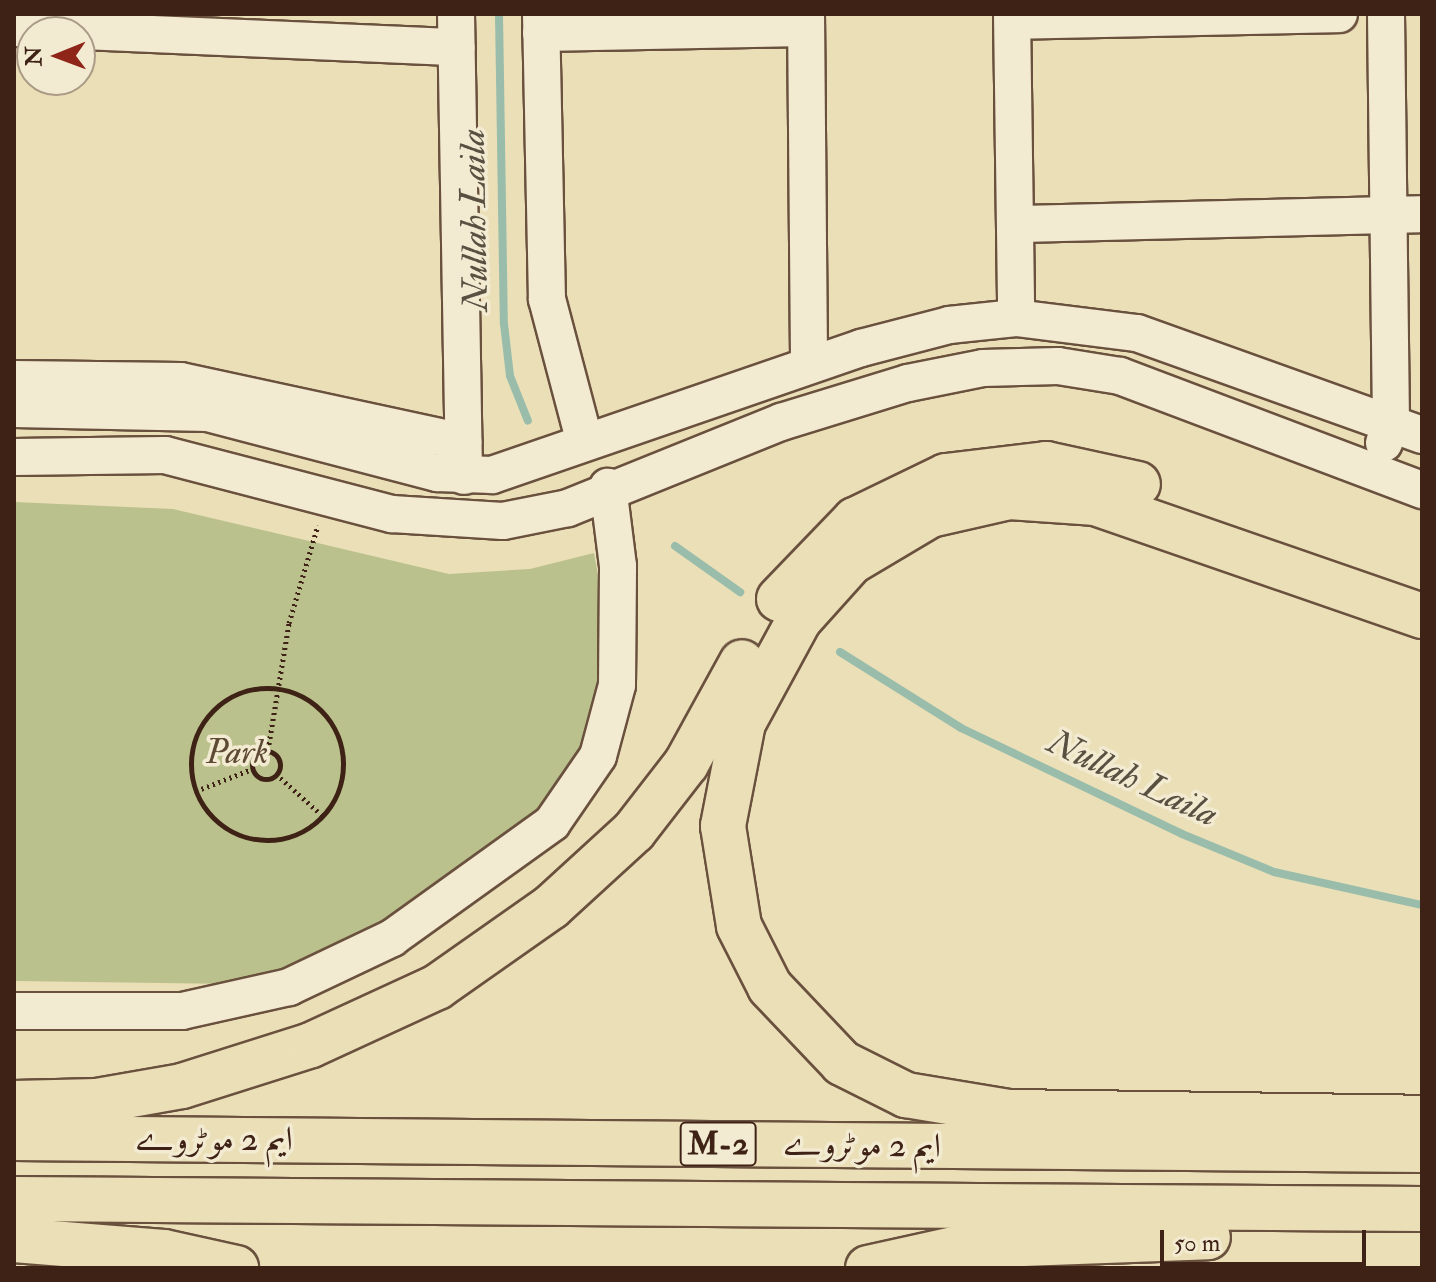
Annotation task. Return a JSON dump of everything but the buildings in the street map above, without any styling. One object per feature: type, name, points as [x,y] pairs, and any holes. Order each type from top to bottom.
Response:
[{"type":"highway","points":[[14,1103],[123,1098],[249,1066],[389,1012],[483,959],[593,872],[673,784],[775,604],[820,549],[882,504],[946,476],[1018,464],[1102,474],[1422,588]]},
{"type":"highway","points":[[1422,616],[1096,503],[1009,497],[955,507],[874,544],[799,620],[743,723],[723,826],[739,926],[770,987],[816,1041],[895,1091],[982,1111],[1422,1118]]},
{"type":"highway","name":"ایم 2 موٹروے","points":[[14,1138],[1422,1150]]},
{"type":"highway","name":"ایم 2 موٹروے","points":[[14,1199],[1422,1209]]},
{"type":"highway","points":[[868,1268],[936,1250],[1002,1244],[1422,1235]]},
{"type":"highway","points":[[14,1240],[150,1250],[236,1268]]},
{"type":"street","points":[[1016,318],[1019,224],[1012,17],[1339,14]]},
{"type":"street","points":[[1373,471],[1406,429],[1405,215],[1386,14]]},
{"type":"street","points":[[584,439],[547,299],[541,23],[806,21],[809,365]]},
{"type":"street","points":[[14,28],[142,23],[456,30],[464,459]]},
{"type":"street","points":[[1019,224],[1405,215]]},
{"type":"street","points":[[14,409],[208,413],[464,459],[529,466],[584,439],[809,365],[949,325],[1016,318],[1137,333],[1406,429]]},
{"type":"street","points":[[14,457],[165,455],[326,497],[477,523],[547,514],[608,487],[819,409],[929,377],[1019,365],[1120,376],[1422,490]]},
{"type":"street","points":[[14,379],[181,381],[464,459]]},
{"type":"street","points":[[14,1011],[182,1011],[289,987],[381,945],[542,832],[598,756],[617,685],[618,566],[608,487]]},
{"type":"path","points":[[268,750],[289,623],[326,497]]},
{"type":"path","points":[[279,688],[310,700],[340,739],[341,780],[323,817],[280,840],[247,838],[219,823],[196,791],[193,748],[206,718],[231,697],[279,688]]},
{"type":"path","points":[[252,769],[254,757],[268,750]]},
{"type":"path","points":[[252,769],[267,779],[276,774],[280,761],[268,750]]},
{"type":"path","points":[[196,791],[252,769]]},
{"type":"path","points":[[276,774],[323,817]]},
{"type":"green space","name":"Park","points":[[14,502],[173,509],[449,574],[530,569],[594,553],[605,613],[596,727],[556,802],[434,895],[304,967],[234,984],[14,981]]},
{"type":"waterway","name":"Nullah Laila","points":[[499,14],[504,324],[510,376],[528,421]]},
{"type":"waterway","name":"Nullah Laila","points":[[675,546],[740,592]]},
{"type":"waterway","name":"Nullah Laila","points":[[840,652],[961,728],[1182,834],[1274,872],[1422,905]]}]
